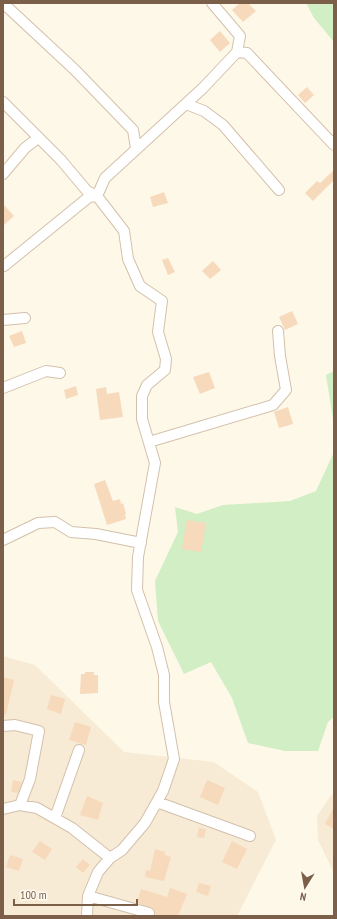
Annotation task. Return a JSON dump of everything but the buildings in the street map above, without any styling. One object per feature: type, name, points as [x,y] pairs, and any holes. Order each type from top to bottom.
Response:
[{"type":"street","points":[[3,3],[75,70],[133,130],[136,148]]},
{"type":"street","points":[[97,196],[105,178],[136,148],[186,104],[237,52],[240,36],[212,3]]},
{"type":"street","points":[[237,52],[247,53],[334,145]]},
{"type":"street","points":[[3,102],[61,160],[87,191],[97,196],[124,231],[128,259],[140,286],[162,301],[158,332],[166,359],[165,370],[147,385],[142,396],[142,419],[155,463],[141,544],[137,590],[157,647],[164,675],[164,702],[174,760],[163,791],[145,823],[122,850],[110,858],[98,872],[88,896],[86,916]]},
{"type":"street","points":[[186,104],[204,111],[223,125],[278,190]]},
{"type":"street","points":[[3,174],[25,148],[38,138]]},
{"type":"street","points":[[4,266],[89,197],[97,196]]},
{"type":"street","points":[[3,320],[25,318]]},
{"type":"street","points":[[149,442],[273,405],[286,390],[280,356],[278,331]]},
{"type":"street","points":[[3,388],[46,371],[60,373]]},
{"type":"street","points":[[3,540],[38,523],[55,522],[71,532],[96,534],[141,544]]},
{"type":"street","points":[[3,726],[15,725],[39,731],[30,779],[20,806]]},
{"type":"street","points":[[55,818],[79,750]]},
{"type":"street","points":[[157,802],[250,836]]},
{"type":"street","points":[[3,809],[20,806],[37,808],[72,828],[110,858]]},
{"type":"street","points":[[88,896],[149,913]]},
{"type":"shaded area","points":[[3,656],[35,665],[124,752],[214,762],[258,792],[276,840],[237,916],[3,916]]},
{"type":"shaded area","points":[[331,795],[334,795],[334,873],[318,840],[317,816]]},
{"type":"green space","points":[[306,3],[334,3],[334,42],[314,18]]},
{"type":"green space","points":[[334,371],[334,426],[326,375]]},
{"type":"green space","points":[[334,452],[334,717],[328,722],[318,751],[285,751],[248,743],[232,698],[211,662],[184,674],[158,621],[155,581],[178,532],[175,507],[197,514],[223,505],[290,501],[316,491]]}]
